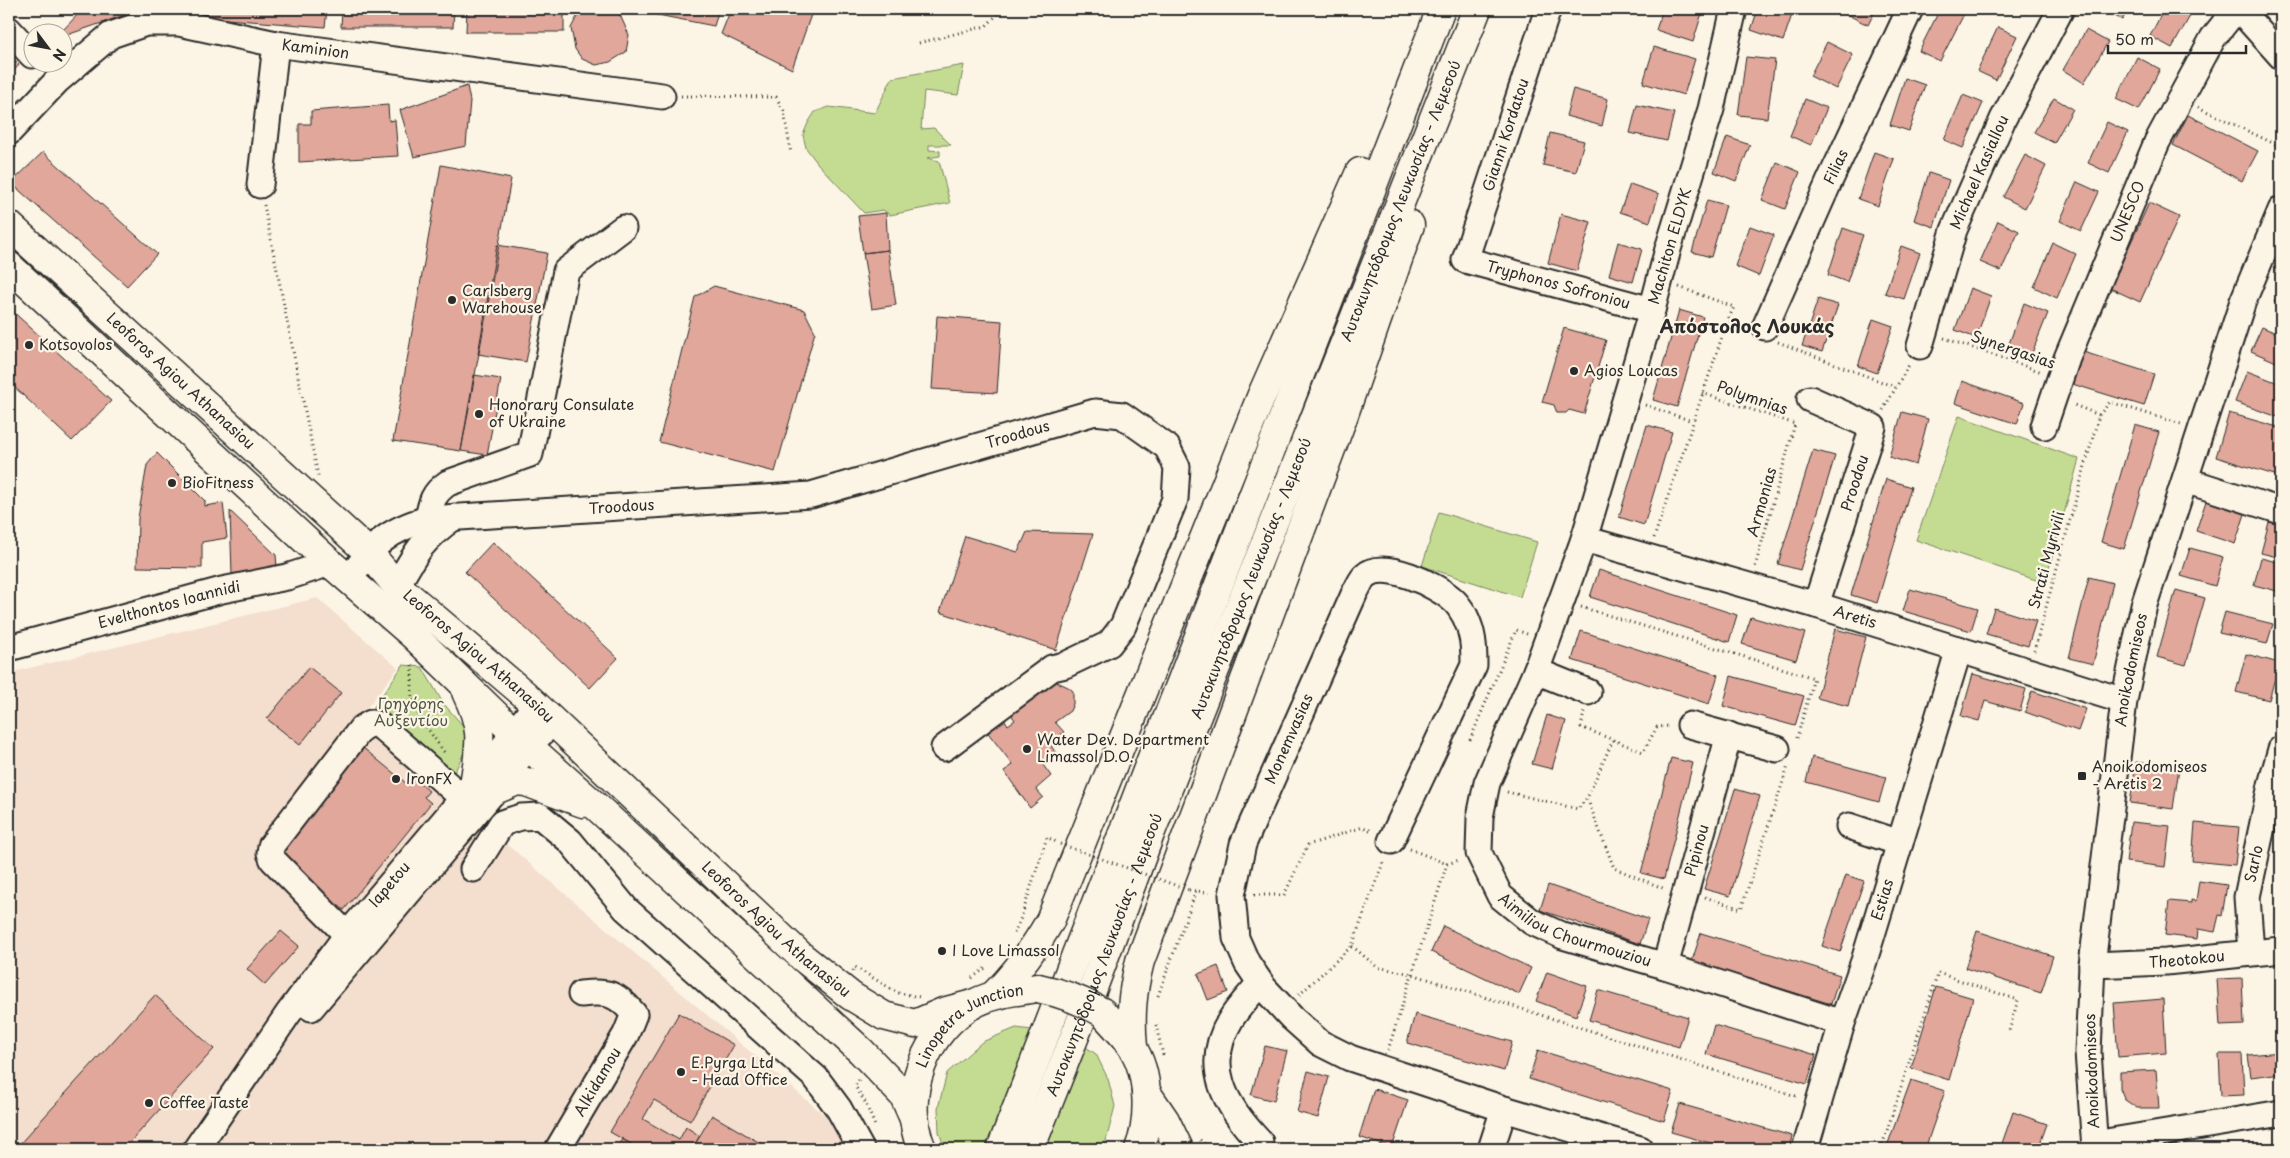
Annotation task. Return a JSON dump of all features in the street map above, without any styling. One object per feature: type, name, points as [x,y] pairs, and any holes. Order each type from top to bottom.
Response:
[{"type":"main road","points":[[979,993],[1012,977],[1033,951],[1050,921],[1261,397],[1348,196],[1439,9]]},
{"type":"main road","name":"Αυτοκινητόδρομος Λευκωσίας - Λεμεσού","points":[[1001,1149],[1439,9]]},
{"type":"main road","points":[[1133,1048],[1130,1017],[1132,991],[1140,961],[1343,417],[1415,212],[1477,9]]},
{"type":"main road","name":"Αυτοκινητόδρομος Λευκωσίας - Λεμεσού","points":[[1030,1149],[1080,1023],[1150,834],[1477,9]]},
{"type":"main road","name":"Leoforos Agiou Athanasiou","points":[[9,225],[368,552],[397,586],[544,714],[802,957],[851,996],[884,1016],[914,1024],[944,1012],[979,993]]},
{"type":"main road","name":"Leoforos Agiou Athanasiou","points":[[9,266],[339,571],[414,636],[521,739],[861,1051],[904,1096],[915,1121]]},
{"type":"main road","points":[[463,685],[478,719],[480,744],[477,791],[517,781],[526,782],[599,809]]},
{"type":"main road","name":"Linopetra Junction","points":[[922,1149],[915,1121],[914,1098],[918,1075],[926,1054],[939,1034],[979,993],[1038,988],[1062,993],[1083,1001],[1102,1012],[1133,1048],[1142,1069],[1147,1114],[1144,1137],[1139,1149]]},
{"type":"main road","points":[[1144,1088],[1165,1120],[1179,1149]]},
{"type":"street","name":"Gianni Kordatou","points":[[1464,260],[1548,9]]},
{"type":"street","name":"Machiton ELDYK","points":[[1584,539],[1711,108],[1734,9]]},
{"type":"street","name":"Filias","points":[[1772,335],[1830,180],[1910,9]]},
{"type":"street","name":"Michael Kasiallou","points":[[1920,346],[1954,230],[2003,119],[2062,9]]},
{"type":"street","points":[[2238,9],[2281,56]]},
{"type":"street","name":"UNESCO","points":[[2044,426],[2067,358],[2148,164],[2213,38],[2238,9]]},
{"type":"street","name":"Kaminion","points":[[9,132],[57,81],[111,35],[146,23],[179,23],[276,44],[662,96]]},
{"type":"street","points":[[9,30],[22,44]]},
{"type":"street","points":[[260,185],[276,44]]},
{"type":"street","points":[[48,72],[57,81]]},
{"type":"street","name":"Anoikodomiseos","points":[[2095,1147],[2088,1052],[2092,965],[2124,700],[2144,605],[2243,301],[2281,210]]},
{"type":"street","points":[[428,519],[431,501],[438,490],[448,483],[530,454],[566,271],[623,228]]},
{"type":"street","name":"Tryphonos Sofroniou","points":[[1464,260],[1652,310]]},
{"type":"street","points":[[1810,399],[1874,427]]},
{"type":"street","name":"Troodous","points":[[339,571],[368,552],[393,531],[428,519],[811,495],[1095,412],[1122,415],[1167,447],[1178,467],[1175,499],[1123,626],[1109,644],[1065,665],[1052,668],[944,748]]},
{"type":"street","name":"Proodou","points":[[1816,604],[1874,427]]},
{"type":"street","points":[[2185,480],[2281,511]]},
{"type":"street","points":[[397,586],[422,544],[431,534],[454,517]]},
{"type":"street","name":"Aretis","points":[[1584,539],[1816,604],[2124,700]]},
{"type":"street","name":"Aimiliou Chourmouziou","points":[[1584,539],[1536,671],[1486,786],[1480,817],[1479,853],[1500,896],[1532,922],[1563,936],[1842,1023]]},
{"type":"street","name":"Monemvasias","points":[[1391,840],[1474,664],[1474,638],[1464,615],[1454,600],[1400,572],[1380,569],[1365,575],[1355,592],[1243,844],[1232,895],[1236,938],[1247,963],[1260,983],[1320,1043],[1350,1058],[1504,1109],[1640,1149]]},
{"type":"street","name":"Evelthontos Ioannidi","points":[[9,648],[222,590],[287,577],[339,571]]},
{"type":"street","name":"Estias","points":[[1805,1149],[1842,1023],[1864,961],[1959,649]]},
{"type":"street","points":[[1536,671],[1588,692]]},
{"type":"street","name":"Iapetou","points":[[196,1149],[288,1014],[347,935],[544,714]]},
{"type":"street","points":[[347,935],[273,860],[270,853],[271,846],[362,729],[371,723],[379,725],[477,791]]},
{"type":"street","points":[[1690,725],[1730,735],[1784,753]]},
{"type":"street","name":"Pipinou","points":[[1664,966],[1730,735]]},
{"type":"street","name":"Sarlo","points":[[2252,952],[2247,896],[2271,785],[2281,749]]},
{"type":"street","name":"Iapetou","points":[[250,1071],[329,989],[477,791]]},
{"type":"street","points":[[473,869],[502,823],[521,817],[540,816],[570,841],[626,909],[816,1078],[839,1110],[865,1140]]},
{"type":"street","points":[[1849,826],[1900,843]]},
{"type":"street","name":"Theotokou","points":[[2092,965],[2166,962],[2281,950]]},
{"type":"street","points":[[1260,983],[1231,1019],[1218,1050],[1218,1079],[1222,1088],[1231,1106],[1260,1142]]},
{"type":"street","name":"Alkidamou","points":[[558,1149],[626,1034],[634,1014],[623,1000],[602,992],[581,994]]},
{"type":"street","points":[[1491,1149],[1504,1109]]},
{"type":"street","points":[[2095,1147],[2281,1113]]},
{"type":"path","points":[[919,43],[986,26],[1003,9]]},
{"type":"path","points":[[662,96],[776,97],[784,111],[791,154]]},
{"type":"path","points":[[2181,99],[2281,147]]},
{"type":"path","points":[[260,185],[319,483]]},
{"type":"path","points":[[1648,557],[1692,420],[1726,324],[1734,307],[1660,280]]},
{"type":"path","points":[[1772,335],[1896,387]]},
{"type":"path","name":"Synergasias","points":[[1958,342],[2059,381]]},
{"type":"path","points":[[1874,427],[1920,346]]},
{"type":"path","points":[[2059,381],[2064,386],[2064,393],[2068,403],[2099,415],[2110,402],[2201,430]]},
{"type":"path","name":"Polymnias","points":[[1702,393],[1795,424]]},
{"type":"path","points":[[1626,399],[1692,420]]},
{"type":"path","name":"Strati Myrivili","points":[[2029,671],[2086,456],[2099,415]]},
{"type":"path","name":"Armonias","points":[[1750,586],[1795,424]]},
{"type":"path","points":[[1562,600],[1814,678],[1784,753],[1741,910],[1685,894],[1614,868],[1586,798]]},
{"type":"path","points":[[1470,740],[1516,630],[1547,640]]},
{"type":"path","points":[[1588,692],[1581,728],[1643,752],[1657,727],[1690,725]]},
{"type":"path","points":[[1486,786],[1578,809],[1586,798],[1613,740]]},
{"type":"path","points":[[1232,895],[1284,895],[1308,844],[1363,827],[1391,840],[1352,946],[1284,1009]]},
{"type":"path","points":[[1013,936],[1021,918],[1047,837],[1060,844],[1189,890]]},
{"type":"path","points":[[1422,854],[1447,864],[1479,853]]},
{"type":"path","points":[[1382,1068],[1447,864]]},
{"type":"path","points":[[1157,1006],[1160,988],[1196,891]]},
{"type":"path","points":[[1352,946],[1377,967],[1412,974],[1819,1103]]},
{"type":"path","points":[[979,993],[990,966]]},
{"type":"path","points":[[850,975],[855,967],[898,993],[923,997]]},
{"type":"path","points":[[1881,1149],[1938,973],[2018,1000],[2009,1031]]},
{"type":"path","points":[[1156,1016],[1163,1058]]},
{"type":"path","points":[[855,1086],[865,1102],[865,1140]]},
{"type":"shaded area","points":[[317,598],[398,668],[359,718],[864,1149],[9,1149],[9,673]]},
{"type":"green space","points":[[964,65],[958,95],[924,91],[921,129],[934,128],[951,145],[929,145],[929,150],[940,151],[940,156],[927,158],[939,161],[950,203],[890,215],[883,210],[864,213],[818,164],[806,148],[803,135],[815,112],[829,107],[875,113],[892,78]]},
{"type":"green space","points":[[1959,416],[2079,459],[2045,583],[1916,540]]},
{"type":"green space","points":[[1439,512],[1537,542],[1520,597],[1422,566]]},
{"type":"green space","name":"Γρηγόρης Αυξεντίου","points":[[403,665],[422,667],[443,703],[465,728],[466,749],[454,773],[444,786],[367,717]]},
{"type":"green space","points":[[1016,1028],[1057,1033],[1080,1043],[1096,1054],[1108,1079],[1115,1106],[1104,1149],[945,1149],[939,1132],[938,1108],[947,1073],[982,1042]]},
{"type":"building","points":[[83,9],[139,9],[72,33],[71,22]]},
{"type":"building","points":[[202,9],[327,9],[325,27],[201,17]]},
{"type":"building","points":[[342,9],[454,9],[453,27],[341,27]]},
{"type":"building","points":[[467,9],[564,9],[564,32],[466,32]]},
{"type":"building","points":[[589,9],[611,9],[620,15],[629,35],[626,52],[610,62],[596,65],[582,59],[575,49],[571,28],[578,15]]},
{"type":"building","points":[[627,9],[719,9],[714,26]]},
{"type":"building","points":[[731,9],[813,9],[792,69],[721,34]]},
{"type":"building","points":[[1663,9],[1690,9],[1702,13],[1693,42],[1656,30]]},
{"type":"building","points":[[1758,9],[1794,9],[1783,41],[1751,30]]},
{"type":"building","points":[[1841,9],[1876,9],[1868,25],[1840,11]]},
{"type":"building","points":[[1940,9],[1949,9],[1963,16],[1940,61],[1919,51]]},
{"type":"building","points":[[2018,9],[2030,9],[2027,14]]},
{"type":"building","points":[[2103,9],[2129,9],[2122,20]]},
{"type":"building","points":[[2164,9],[2194,9],[2172,48],[2150,36]]},
{"type":"building","points":[[1998,27],[2017,36],[1996,80],[1977,71]]},
{"type":"building","points":[[2086,30],[2108,42],[2084,83],[2063,70]]},
{"type":"building","points":[[1827,42],[1853,55],[1836,89],[1810,76]]},
{"type":"building","points":[[1654,47],[1695,59],[1684,95],[1643,83]]},
{"type":"building","points":[[9,55],[19,65],[9,76]]},
{"type":"building","points":[[1746,57],[1775,60],[1767,118],[1738,115]]},
{"type":"building","points":[[2137,57],[2160,69],[2139,110],[2116,99]]},
{"type":"building","points":[[1905,78],[1925,85],[1909,131],[1890,125]]},
{"type":"building","points":[[467,86],[470,101],[466,146],[414,157],[400,110]]},
{"type":"building","points":[[1573,89],[1608,99],[1602,126],[1566,116]]},
{"type":"building","points":[[1963,95],[1983,103],[1963,148],[1944,140]]},
{"type":"building","points":[[2054,98],[2073,109],[2054,143],[2034,132]]},
{"type":"building","points":[[1805,99],[1827,108],[1811,145],[1790,136]]},
{"type":"building","points":[[388,105],[389,121],[395,120],[398,156],[299,162],[299,124],[311,124],[311,111]]},
{"type":"building","points":[[1637,105],[1674,113],[1667,141],[1630,133]]},
{"type":"building","points":[[2188,115],[2258,151],[2242,181],[2173,145]]},
{"type":"building","points":[[2107,122],[2128,132],[2109,173],[2088,163]]},
{"type":"building","points":[[1550,133],[1584,141],[1576,172],[1543,165]]},
{"type":"building","points":[[1727,137],[1750,145],[1736,181],[1714,172]]},
{"type":"building","points":[[43,152],[157,254],[127,286],[11,183]]},
{"type":"building","points":[[1874,152],[1894,159],[1878,206],[1858,199]]},
{"type":"building","points":[[2025,155],[2046,166],[2025,208],[2003,197]]},
{"type":"building","points":[[1777,162],[1800,172],[1785,209],[1762,200]]},
{"type":"building","name":"Carlsberg Warehouse","points":[[441,165],[511,179],[461,451],[393,441]]},
{"type":"building","points":[[1929,173],[1949,180],[1934,227],[1914,220]]},
{"type":"building","points":[[2077,182],[2099,192],[2081,231],[2060,221]]},
{"type":"building","points":[[1630,184],[1659,194],[1650,222],[1620,212]]},
{"type":"building","points":[[1707,200],[1726,205],[1711,257],[1692,252]]},
{"type":"building","points":[[2149,203],[2179,217],[2140,302],[2110,288]]},
{"type":"building","points":[[886,213],[888,250],[863,253],[858,216]]},
{"type":"building","points":[[1561,214],[1591,222],[1577,271],[1548,263]]},
{"type":"building","points":[[1998,221],[2019,231],[2001,271],[1980,262]]},
{"type":"building","points":[[1750,226],[1774,235],[1759,276],[1735,266]]},
{"type":"building","points":[[1843,228],[1863,235],[1847,282],[1828,275]]},
{"type":"building","points":[[1618,242],[1642,249],[1633,282],[1609,275]]},
{"type":"building","points":[[2053,243],[2076,254],[2057,298],[2034,287]]},
{"type":"building","points":[[497,245],[547,253],[526,362],[478,354]]},
{"type":"building","points":[[1901,246],[1920,253],[1904,299],[1885,293]]},
{"type":"building","points":[[888,250],[896,305],[872,309],[863,253]]},
{"type":"building","points":[[2281,285],[2281,306],[2274,302]]},
{"type":"building","points":[[714,286],[804,310],[815,332],[775,472],[659,442],[695,297]]},
{"type":"building","points":[[1970,288],[1991,296],[1976,338],[1955,330]]},
{"type":"building","points":[[1818,299],[1838,305],[1822,352],[1802,346]]},
{"type":"building","points":[[2024,303],[2048,313],[2030,358],[2007,349]]},
{"type":"building","name":"Kotsovolos","points":[[9,308],[111,401],[72,441],[9,382]]},
{"type":"building","points":[[1679,310],[1703,317],[1677,407],[1653,400]]},
{"type":"building","points":[[937,316],[1002,321],[997,393],[932,389]]},
{"type":"building","points":[[1873,319],[1893,326],[1877,373],[1858,366]]},
{"type":"building","points":[[2262,327],[2281,335],[2281,364],[2251,351]]},
{"type":"building","name":"Agios Loucas","points":[[1564,328],[1606,340],[1584,414],[1569,410],[1566,413],[1557,413],[1554,405],[1542,402]]},
{"type":"building","points":[[2080,351],[2154,374],[2144,406],[2069,383]]},
{"type":"building","points":[[2247,371],[2281,384],[2281,418],[2235,402]]},
{"type":"building","points":[[474,375],[501,379],[487,455],[461,451]]},
{"type":"building","points":[[1962,381],[2024,403],[2017,424],[1955,403]]},
{"type":"building","points":[[1902,412],[1928,419],[1916,465],[1889,457]]},
{"type":"building","points":[[2229,413],[2281,428],[2281,477],[2216,457]]},
{"type":"building","points":[[1647,425],[1672,432],[1644,525],[1619,517]]},
{"type":"building","points":[[2135,425],[2159,432],[2124,549],[2101,542]]},
{"type":"building","points":[[1813,450],[1835,456],[1800,570],[1778,564]]},
{"type":"building","points":[[157,453],[205,501],[205,506],[223,503],[227,538],[202,542],[202,568],[137,567],[138,518],[147,465]]},
{"type":"building","points":[[1886,479],[1911,487],[1877,603],[1851,595]]},
{"type":"building","points":[[2206,501],[2245,514],[2235,544],[2196,531]]},
{"type":"building","points":[[230,511],[276,555],[277,567],[232,575]]},
{"type":"building","points":[[2269,522],[2281,525],[2281,558],[2261,553]]},
{"type":"building","points":[[1027,532],[1093,534],[1056,650],[940,612],[965,536],[1018,552]]},
{"type":"building","points":[[493,542],[618,658],[590,688],[465,572]]},
{"type":"building","points":[[2190,548],[2223,557],[2215,586],[2181,576]]},
{"type":"building","points":[[2261,558],[2281,563],[2281,592],[2254,585]]},
{"type":"building","points":[[1599,570],[1737,615],[1729,642],[1590,597]]},
{"type":"building","points":[[2089,577],[2113,583],[2093,664],[2069,658]]},
{"type":"building","points":[[1910,589],[1978,608],[1971,631],[1903,611]]},
{"type":"building","points":[[2176,590],[2205,598],[2186,665],[2157,657]]},
{"type":"building","points":[[1994,608],[2036,621],[2028,646],[1986,634]]},
{"type":"building","points":[[2225,612],[2273,624],[2267,644],[2219,633]]},
{"type":"building","points":[[1751,617],[1805,633],[1796,660],[1742,644]]},
{"type":"building","points":[[1835,629],[1866,637],[1848,706],[1817,698]]},
{"type":"building","points":[[1581,631],[1718,675],[1709,704],[1572,660]]},
{"type":"building","points":[[2246,654],[2279,663],[2269,700],[2236,692]]},
{"type":"building","points":[[309,667],[341,693],[300,745],[267,719]]},
{"type":"building","points":[[1973,674],[2026,689],[2020,711],[1985,701],[1979,721],[1961,716]]},
{"type":"building","points":[[1731,676],[1804,696],[1795,726],[1723,706]]},
{"type":"building","name":"Water Dev. Department Limassol D.O.","points":[[1057,682],[1073,691],[1073,704],[1070,711],[1055,722],[1064,732],[1050,744],[1057,755],[1043,765],[1051,776],[1036,789],[1043,797],[1030,808],[1004,771],[1013,765],[985,729],[1003,717],[1008,725],[1015,720],[1010,713],[1049,684]]},
{"type":"building","points":[[2032,691],[2086,709],[2078,731],[2025,712]]},
{"type":"building","points":[[1547,715],[1566,721],[1552,769],[1532,764]]},
{"type":"building","points":[[362,747],[407,784],[413,777],[429,791],[424,797],[431,803],[344,910],[338,905],[333,911],[275,854]]},
{"type":"building","points":[[1812,757],[1886,777],[1879,802],[1806,782]]},
{"type":"building","points":[[1671,758],[1693,763],[1664,879],[1641,873]]},
{"type":"building","points":[[2136,762],[2179,768],[2173,809],[2130,803]]},
{"type":"building","points":[[1735,789],[1760,796],[1730,896],[1704,889]]},
{"type":"building","points":[[2131,822],[2170,826],[2165,867],[2126,862]]},
{"type":"building","points":[[2195,823],[2239,827],[2235,865],[2192,861]]},
{"type":"building","points":[[1846,875],[1864,881],[1840,952],[1822,946]]},
{"type":"building","points":[[2199,881],[2227,885],[2222,916],[2219,915],[2215,932],[2198,929],[2197,939],[2165,935],[2169,901],[2191,903],[2191,900],[2196,901]]},
{"type":"building","points":[[1548,885],[1648,919],[1640,944],[1540,910]]},
{"type":"building","points":[[1443,926],[1531,968],[1519,994],[1431,952]]},
{"type":"building","points":[[281,931],[299,946],[265,985],[247,969]]},
{"type":"building","points":[[1977,931],[2053,956],[2041,993],[1965,968]]},
{"type":"building","points":[[1701,933],[1840,975],[1831,1004],[1692,961]]},
{"type":"building","points":[[1218,966],[1228,992],[1208,1000],[1198,974]]},
{"type":"building","points":[[1547,972],[1587,986],[1576,1016],[1536,1001]]},
{"type":"building","points":[[2242,978],[2244,1025],[2220,1026],[2217,979]]},
{"type":"building","points":[[1936,987],[1973,998],[1949,1080],[1911,1068]]},
{"type":"building","points":[[1598,990],[1688,1017],[1679,1047],[1589,1020]]},
{"type":"building","points":[[155,995],[214,1049],[124,1149],[15,1149]]},
{"type":"building","points":[[2163,999],[2166,1053],[2118,1057],[2114,1003]]},
{"type":"building","name":"E.Pyrga Ltd - Head Office","points":[[679,1013],[734,1045],[690,1121],[654,1100],[643,1119],[679,1140],[686,1127],[700,1136],[692,1149],[640,1149],[610,1132]]},
{"type":"building","points":[[1415,1014],[1512,1042],[1504,1071],[1407,1043]]},
{"type":"building","points":[[1714,1025],[1816,1055],[1807,1084],[1706,1054]]},
{"type":"building","points":[[1265,1046],[1287,1051],[1274,1101],[1251,1095]]},
{"type":"building","points":[[1538,1050],[1673,1091],[1664,1121],[1529,1079]]},
{"type":"building","points":[[2281,1052],[2281,1073],[2251,1077],[2248,1055]]},
{"type":"building","points":[[2219,1054],[2242,1054],[2244,1095],[2221,1096]]},
{"type":"building","points":[[2156,1070],[2159,1108],[2137,1108],[2125,1100],[2120,1088],[2120,1072]]},
{"type":"building","points":[[1308,1071],[1329,1077],[1318,1118],[1297,1112]]},
{"type":"building","points":[[1911,1080],[1945,1091],[1925,1149],[1886,1149]]},
{"type":"building","points":[[1374,1089],[1408,1100],[1392,1148],[1359,1137]]},
{"type":"building","points":[[1680,1104],[1792,1136],[1789,1149],[1731,1149],[1671,1132]]},
{"type":"building","points":[[2013,1112],[2047,1124],[2038,1149],[2000,1149]]},
{"type":"building","points":[[712,1115],[755,1140],[771,1149],[692,1149]]},
{"type":"building","points":[[622,1139],[640,1149],[616,1149]]},
{"type":"place","name":"Carlsberg Warehouse","points":[[452,300]]},
{"type":"place","name":"Kotsovolos","points":[[29,345]]},
{"type":"place","name":"Agios Loucas","points":[[1574,371]]},
{"type":"place","name":"Honorary Consulate of Ukraine","points":[[479,414]]},
{"type":"place","name":"BioFitness","points":[[172,483]]},
{"type":"place","name":"Water Dev. Department Limassol D.O.","points":[[1027,749]]},
{"type":"place","name":"Anoikodomiseos - Aretis 2","points":[[2082,776]]},
{"type":"place","name":"IronFX","points":[[396,779]]},
{"type":"place","name":"I Love Limassol","points":[[942,951]]},
{"type":"place","name":"E.Pyrga Ltd - Head Office","points":[[681,1072]]},
{"type":"place","name":"Coffee Taste","points":[[149,1103]]},
{"type":"district","name":"Απόστολος Λουκάς","points":[[1747,327]]}]
